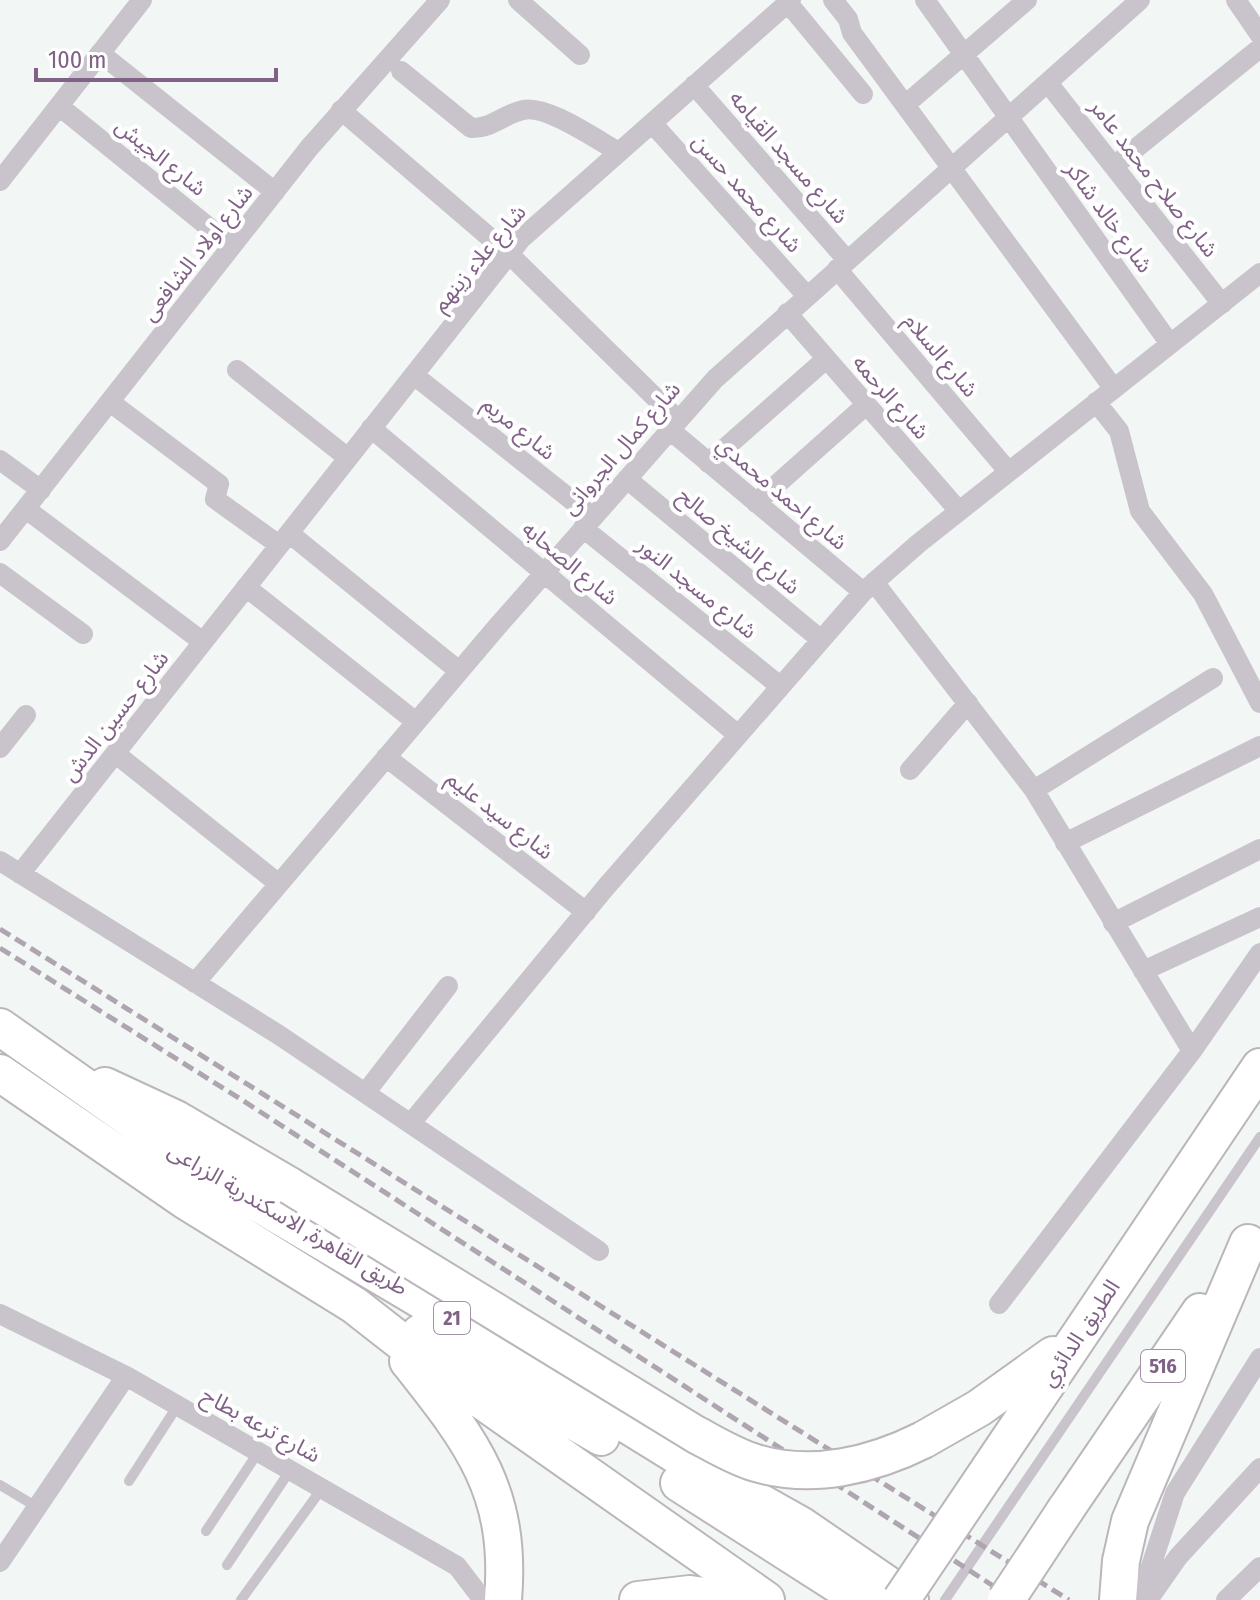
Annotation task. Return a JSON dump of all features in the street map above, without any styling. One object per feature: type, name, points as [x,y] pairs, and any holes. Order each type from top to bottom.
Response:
[{"type":"highway","name":"طريق القاهرة, الاسكندرية الزراعى","points":[[0,1027],[207,1173],[673,1453],[802,1526],[910,1600]]},
{"type":"highway","points":[[46,1061],[150,1105],[290,1186],[684,1428],[755,1463],[814,1470],[852,1466],[890,1457],[979,1408],[1079,1333]]},
{"type":"highway","name":"الطريق الدائري","points":[[901,1600],[1260,1067]]},
{"type":"highway","name":"طريق القاهرة, الاسكندرية الزراعى","points":[[0,1073],[186,1201],[365,1314],[766,1600]]},
{"type":"highway","points":[[1118,1600],[1121,1561],[1130,1521],[1254,1233]]},
{"type":"highway","name":"516","points":[[1006,1600],[1254,1233]]},
{"type":"highway","points":[[365,1314],[435,1395],[489,1478],[502,1530],[503,1600]]},
{"type":"highway","points":[[365,1314],[408,1326],[437,1341],[671,1478],[862,1600]]},
{"type":"highway","points":[[638,1600],[690,1594],[736,1600]]},
{"type":"street","points":[[0,181],[142,0]]},
{"type":"street","name":"شارع اولاد الشافعى","points":[[0,541],[341,110],[440,0]]},
{"type":"street","points":[[518,0],[580,55]]},
{"type":"street","points":[[833,0],[848,19],[852,33],[1114,389]]},
{"type":"street","name":"شارع خالد شاكر","points":[[925,0],[1170,344]]},
{"type":"street","points":[[905,105],[1027,0]]},
{"type":"street","name":"شارع كمال الجروانى","points":[[195,983],[459,671],[715,379],[1140,0]]},
{"type":"street","points":[[1236,0],[1260,35]]},
{"type":"street","points":[[789,1],[863,94]]},
{"type":"street","name":"شارع علاء زينهم","points":[[246,587],[509,254],[789,1]]},
{"type":"street","points":[[1114,166],[1260,48]]},
{"type":"street","points":[[100,53],[275,192]]},
{"type":"street","points":[[401,71],[471,128],[490,125],[523,110],[539,110],[619,152]]},
{"type":"street","name":"شارع صلاح محمد عامر","points":[[1048,83],[1222,304]]},
{"type":"street","name":"شارع مسجد القيامه","points":[[694,85],[842,265]]},
{"type":"street","name":"شارع الجيش","points":[[59,106],[232,246]]},
{"type":"street","name":"شارع احمد محمدي","points":[[341,110],[509,254],[708,463],[868,587],[968,703],[1034,790],[1192,1051]]},
{"type":"street","name":"شارع محمد حسن","points":[[652,123],[807,296]]},
{"type":"street","name":"شارع السلام","points":[[842,265],[1008,471]]},
{"type":"street","points":[[411,1123],[586,912],[868,587],[1008,471],[1260,273]]},
{"type":"street","name":"شارع الرحمه","points":[[787,313],[959,511]]},
{"type":"street","points":[[708,463],[826,359]]},
{"type":"street","points":[[237,370],[348,458]]},
{"type":"street","name":"شارع مريم","points":[[415,376],[588,523]]},
{"type":"street","points":[[110,402],[219,484],[215,499],[284,539],[459,671]]},
{"type":"street","points":[[1096,402],[1119,431],[1140,511],[1203,594],[1260,702]]},
{"type":"street","points":[[756,503],[866,405]]},
{"type":"street","name":"شارع الصحابه","points":[[371,428],[738,735]]},
{"type":"street","points":[[0,460],[41,490]]},
{"type":"street","name":"شارع الشيخ صالح","points":[[627,479],[820,639]]},
{"type":"street","points":[[26,509],[203,642]]},
{"type":"street","name":"شارع مسجد النور","points":[[588,523],[780,686]]},
{"type":"street","points":[[0,573],[83,634]]},
{"type":"street","points":[[246,587],[416,722]]},
{"type":"street","name":"شارع حسين الدش","points":[[20,874],[246,587]]},
{"type":"street","points":[[1034,790],[1213,678]]},
{"type":"street","points":[[910,770],[968,703]]},
{"type":"street","points":[[0,748],[26,715]]},
{"type":"street","points":[[1065,843],[1260,746]]},
{"type":"street","points":[[116,754],[279,884]]},
{"type":"street","name":"شارع سيد عليم","points":[[386,757],[586,912]]},
{"type":"street","points":[[1113,923],[1260,849]]},
{"type":"street","points":[[0,861],[366,1092],[599,1251]]},
{"type":"street","points":[[1143,971],[1260,917]]},
{"type":"street","points":[[999,1304],[1192,1051],[1260,953]]},
{"type":"street","points":[[366,1092],[448,986]]},
{"type":"street","name":"شارع ترعه بطاح","points":[[0,1314],[126,1376],[457,1566],[483,1600]]},
{"type":"street","points":[[1140,1600],[1175,1493],[1260,1358]]},
{"type":"street","points":[[0,1562],[126,1376]]},
{"type":"street","points":[[1148,1600],[1178,1557],[1260,1468]]},
{"type":"street","points":[[1226,1600],[1260,1567]]},
{"type":"lane","points":[[945,1600],[1260,1137]]},
{"type":"lane","points":[[129,1481],[178,1405]]},
{"type":"lane","points":[[206,1531],[259,1451]]},
{"type":"lane","points":[[227,1565],[291,1469]]},
{"type":"lane","points":[[0,1485],[37,1507]]},
{"type":"lane","points":[[241,1600],[323,1487]]},
{"type":"railway","points":[[0,929],[1069,1600]]},
{"type":"railway","points":[[0,948],[242,1100],[1015,1600]]}]
